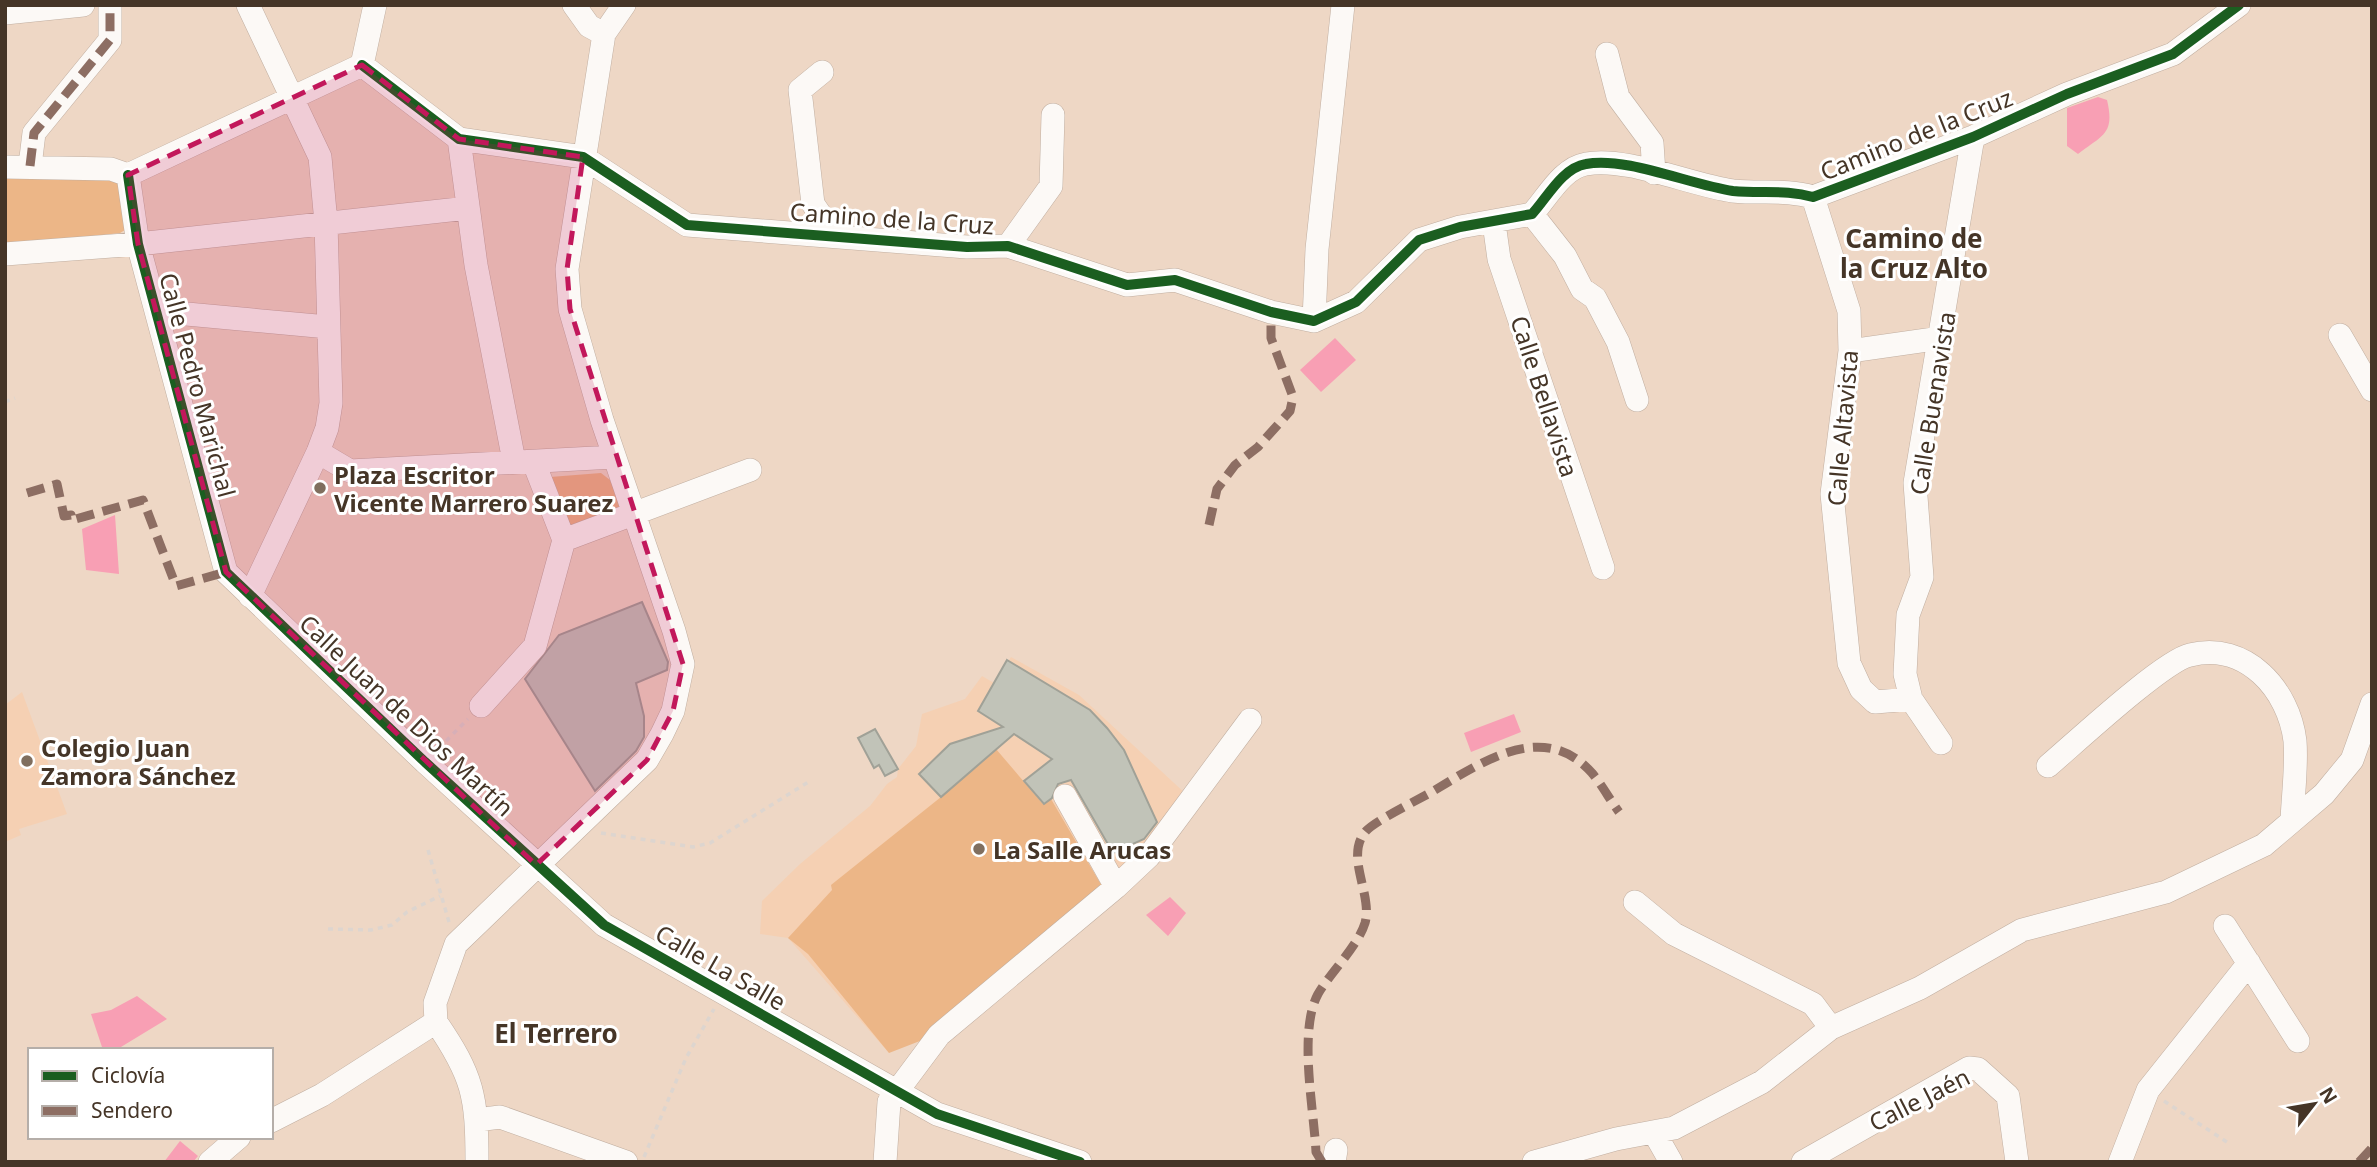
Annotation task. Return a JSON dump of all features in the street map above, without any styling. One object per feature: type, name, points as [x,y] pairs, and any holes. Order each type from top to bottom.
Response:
[{"type":"street","points":[[5,13],[83,5]]},
{"type":"street","points":[[30,166],[34,133],[110,40],[110,5]]},
{"type":"street","points":[[248,5],[320,157],[326,223],[331,403],[327,428],[318,452],[250,596]]},
{"type":"street","points":[[362,65],[375,5]]},
{"type":"street","points":[[574,5],[589,26],[604,34]]},
{"type":"street","points":[[477,1162],[477,1120],[473,1095],[462,1061],[436,1022],[435,1003],[456,944],[647,760],[673,711],[682,664],[674,631],[614,457],[570,309],[567,269],[604,34],[624,5]]},
{"type":"street","points":[[1343,5],[1317,249],[1314,321],[1356,302],[1419,240],[1461,227],[1532,214],[1565,256],[1582,289],[1595,298],[1618,342],[1637,400]]},
{"type":"street","name":"Camino de la Cruz","points":[[1532,214],[1564,176],[1584,164],[1618,163],[1735,191],[1794,191],[1813,197],[1973,136],[2067,94],[2173,54],[2239,5]]},
{"type":"street","points":[[1606,54],[1618,97],[1651,142],[1654,173]]},
{"type":"street","points":[[5,167],[111,169],[128,175],[362,65]]},
{"type":"street","points":[[362,65],[459,139],[583,157]]},
{"type":"street","points":[[822,72],[800,90],[813,204],[835,236]]},
{"type":"street","points":[[1008,246],[1051,186],[1053,115]]},
{"type":"street","name":"Calle Buenavista","points":[[1941,743],[1911,699],[1905,674],[1908,615],[1922,577],[1915,482],[1973,136]]},
{"type":"street","points":[[459,139],[468,208],[524,462],[564,540],[535,646],[481,706]]},
{"type":"street","name":"Camino de la Cruz","points":[[583,157],[687,225],[967,247],[1008,246],[1127,285],[1175,280],[1271,312],[1314,321]]},
{"type":"street","name":"Calle Pedro Marichal","points":[[128,175],[138,244],[226,572],[250,596]]},
{"type":"street","name":"Calle Altavista","points":[[1813,197],[1849,311],[1850,351],[1832,494],[1849,663],[1861,689],[1875,702],[1911,699]]},
{"type":"street","points":[[5,254],[138,244],[468,208]]},
{"type":"street","name":"Calle Bellavista","points":[[1494,223],[1499,259],[1602,568]]},
{"type":"street","points":[[157,314],[165,312],[328,327]]},
{"type":"street","points":[[2340,335],[2372,390]]},
{"type":"street","points":[[1850,351],[1941,338]]},
{"type":"street","points":[[318,452],[351,471],[614,457]]},
{"type":"street","points":[[564,540],[750,470]]},
{"type":"street","name":"Calle Juan de Dios Martín","points":[[250,596],[536,865]]},
{"type":"street","points":[[2048,766],[2167,668],[2189,655],[2218,653],[2245,660],[2266,676],[2284,702],[2295,741],[2292,821]]},
{"type":"street","points":[[1534,1162],[1674,1128],[1762,1082],[1831,1028],[1920,988],[2022,930],[2166,892],[2264,845],[2324,794],[2352,760],[2372,704]]},
{"type":"street","points":[[885,1162],[889,1102],[939,1035],[1149,856],[1250,720]]},
{"type":"street","points":[[1065,796],[1115,887]]},
{"type":"street","name":"Calle La Salle","points":[[536,865],[604,925],[937,1114],[1080,1162]]},
{"type":"street","points":[[1635,902],[1674,934],[1814,1004],[1831,1028]]},
{"type":"street","points":[[2225,926],[2298,1041]]},
{"type":"street","points":[[2120,1162],[2148,1090],[2249,963]]},
{"type":"street","points":[[273,1120],[323,1095],[436,1022]]},
{"type":"street","name":"Calle Jaén","points":[[1804,1162],[1969,1068],[1978,1069],[2008,1096],[2017,1162]]},
{"type":"street","points":[[477,1120],[500,1117],[626,1162]]},
{"type":"street","points":[[1654,1132],[1671,1162]]},
{"type":"street","points":[[214,1160],[237,1139]]},
{"type":"path","points":[[5,402],[15,398]]},
{"type":"path","points":[[425,762],[481,706]]},
{"type":"path","points":[[575,829],[693,847],[710,843],[810,781]]},
{"type":"path","points":[[428,850],[456,944]]},
{"type":"path","points":[[328,929],[371,930],[392,925],[407,912],[440,897]]},
{"type":"path","points":[[642,1162],[686,1058],[723,992]]},
{"type":"path","points":[[2148,1090],[2227,1142]]},
{"type":"highlighted area","points":[[362,65],[459,139],[583,157],[567,269],[570,309],[683,664],[673,711],[647,760],[536,865],[226,572],[138,244],[128,175]]},
{"type":"shaded area","points":[[2098,97],[2107,100],[2108,127],[2100,138],[2078,154],[2067,146],[2067,108]]},
{"type":"shaded area","points":[[5,176],[116,180],[120,182],[125,230],[120,233],[5,246]]},
{"type":"shaded area","points":[[1335,338],[1356,360],[1321,392],[1300,370]]},
{"type":"shaded area","points":[[601,473],[610,480],[621,506],[616,514],[576,528],[562,523],[550,477]]},
{"type":"shaded area","points":[[115,515],[119,574],[86,570],[82,529]]},
{"type":"shaded area","name":"La Salle Arucas","points":[[1011,657],[1079,695],[1187,795],[1108,886],[889,1053],[788,938],[760,934],[762,901],[800,864],[870,806],[887,784],[897,777],[898,769],[916,746],[922,714],[965,699],[982,676],[994,683]]},
{"type":"shaded area","name":"Colegio Juan Zamora Sánchez","points":[[22,692],[67,814],[19,829],[21,835],[5,842],[5,705]]},
{"type":"shaded area","points":[[1514,714],[1521,732],[1471,752],[1464,733]]},
{"type":"shaded area","points":[[996,749],[1043,804],[1051,799],[1103,888],[925,1039],[889,1053],[808,954],[788,938],[832,890],[831,885]]},
{"type":"shaded area","points":[[1170,897],[1186,913],[1168,936],[1146,915]]},
{"type":"shaded area","points":[[137,996],[167,1019],[119,1048],[102,1048],[91,1014],[111,1010]]},
{"type":"shaded area","points":[[180,1141],[198,1156],[193,1162],[164,1162]]},
{"type":"building","points":[[642,602],[668,662],[667,670],[636,683],[644,716],[644,737],[636,751],[595,791],[525,679],[559,635]]},
{"type":"building","points":[[1007,660],[1090,710],[1124,750],[1157,822],[1144,839],[1113,853],[1071,780],[1058,784],[1052,798],[1044,804],[1024,781],[1052,759],[1014,734],[941,797],[919,774],[950,744],[1003,727],[978,711]]},
{"type":"building","points":[[875,729],[898,769],[885,776],[879,765],[874,768],[858,738]]},
{"type":"marked path","points":[[30,166],[34,133],[110,40],[110,5]]},
{"type":"marked path","points":[[1209,525],[1217,489],[1235,465],[1258,447],[1290,411],[1293,397],[1271,338],[1271,312]]},
{"type":"marked path","points":[[27,493],[57,484],[64,516],[71,515],[72,520],[143,500],[176,586],[226,572]]},
{"type":"marked path","points":[[1322,1162],[1316,1152],[1309,1071],[1309,1028],[1318,994],[1356,941],[1365,923],[1365,900],[1358,852],[1366,831],[1473,768],[1513,751],[1534,747],[1554,749],[1573,757],[1592,773],[1619,812]]},
{"type":"marked path","points":[[2359,1162],[2372,1148]]},
{"type":"cycle path","points":[[362,65],[459,139],[583,157],[687,225],[967,247],[1008,246],[1127,285],[1175,280],[1271,312],[1314,321],[1356,302],[1419,240],[1460,227],[1532,214],[1562,177],[1577,167],[1586,164],[1620,164],[1733,191],[1793,193],[1813,197],[1973,137],[2067,94],[2173,54],[2239,5]]},
{"type":"cycle path","points":[[128,175],[138,244],[226,572],[425,762],[604,925],[937,1114],[1080,1162]]},
{"type":"place","name":"Plaza Escritor Vicente Marrero Suarez","points":[[320,488]]},
{"type":"place","name":"Colegio Juan Zamora Sánchez","points":[[27,761]]},
{"type":"place","name":"La Salle Arucas","points":[[979,849]]},
{"type":"district","name":"Camino de la Cruz Alto","points":[[1914,253]]},
{"type":"district","name":"El Terrero","points":[[556,1033]]}]
